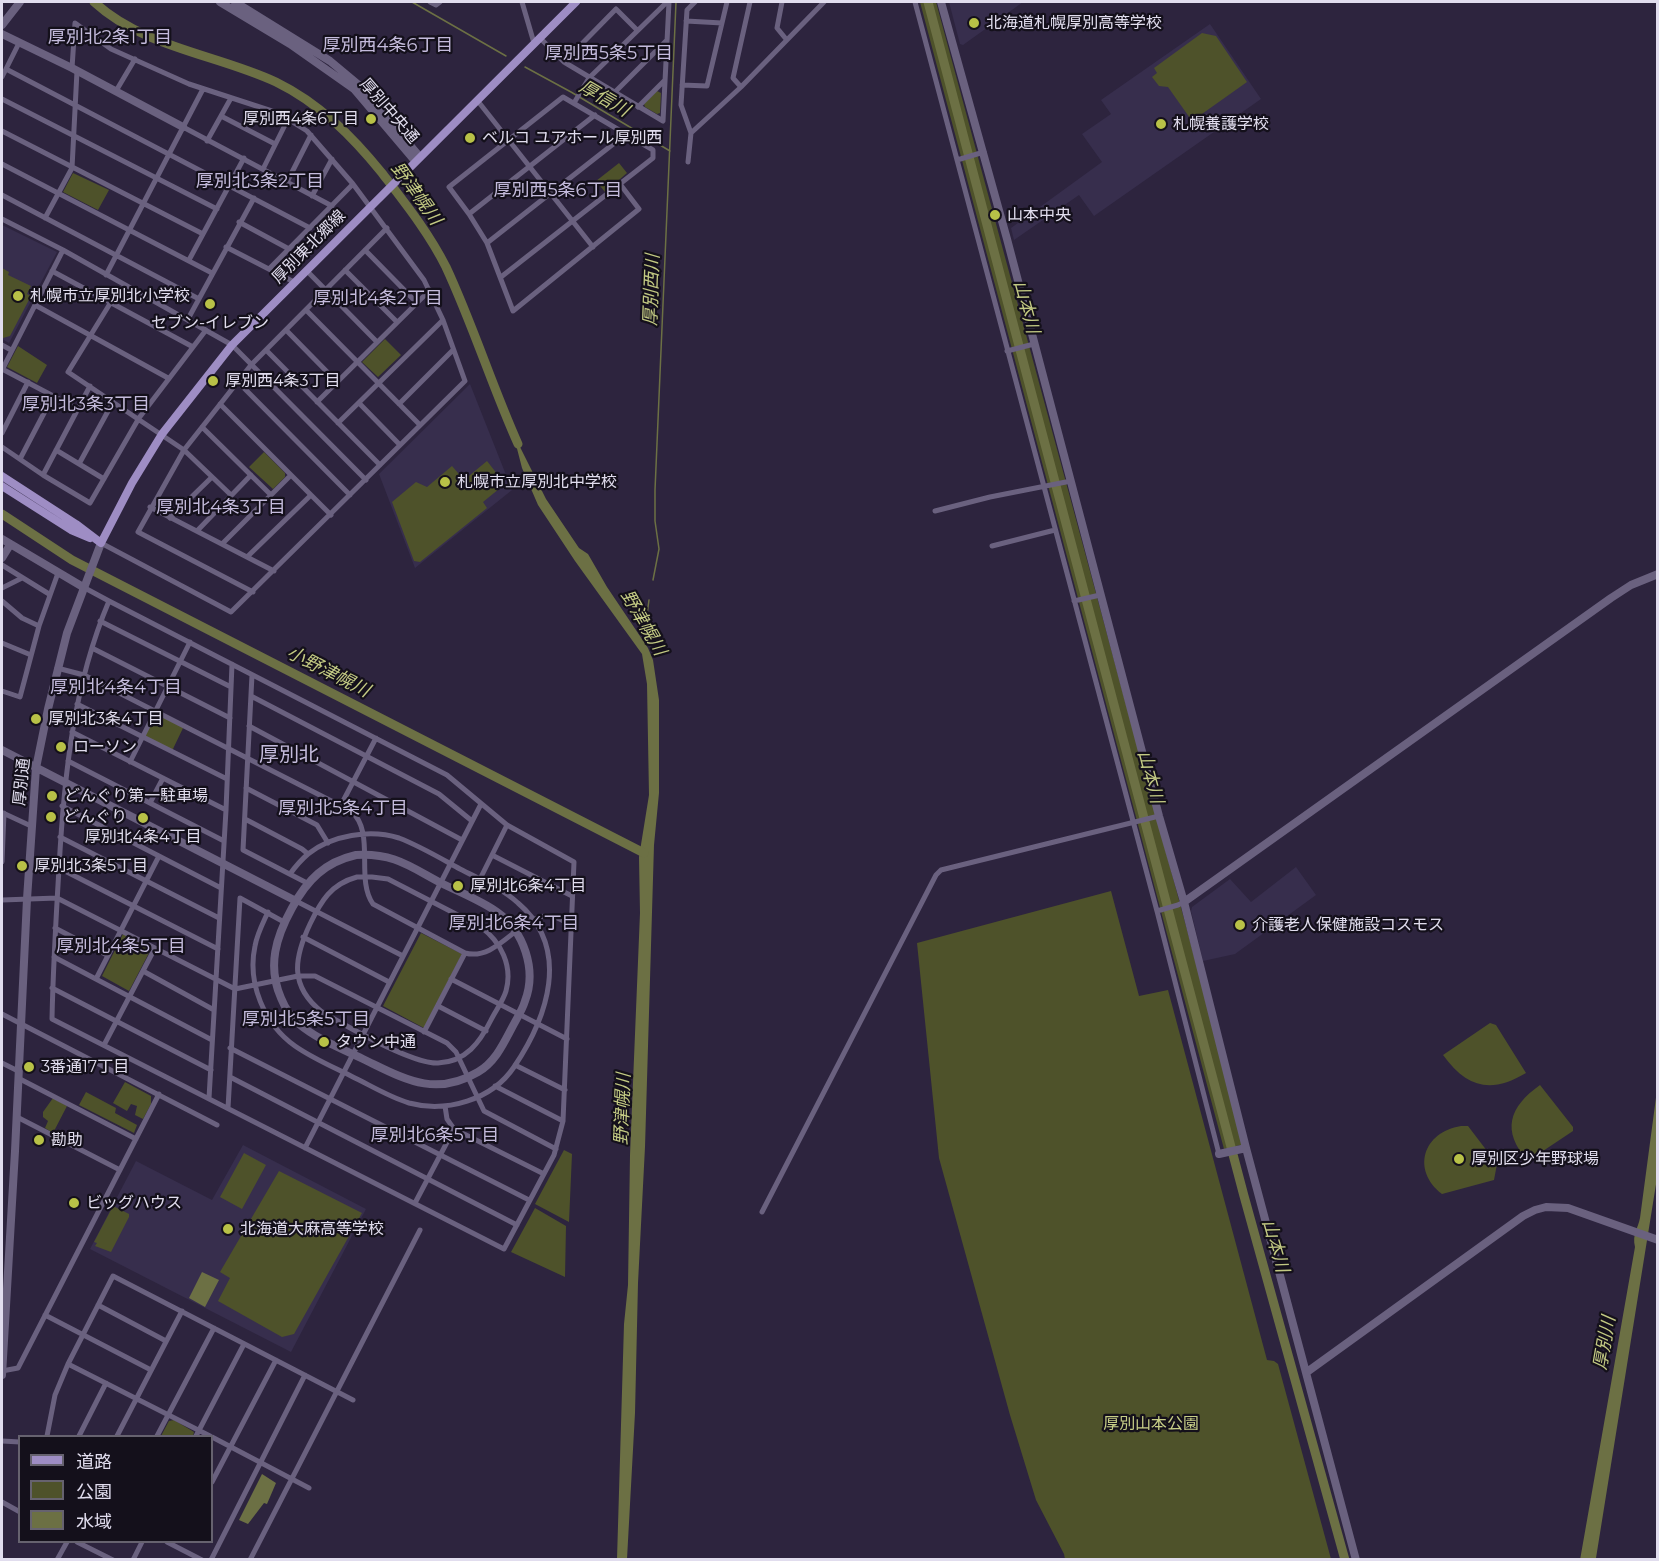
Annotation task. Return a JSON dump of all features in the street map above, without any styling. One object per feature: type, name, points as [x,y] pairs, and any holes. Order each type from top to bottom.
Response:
[{"type":"main road","name":"厚別東北郷線","points":[[101,543],[132,483],[162,434],[232,345],[576,2]]},
{"type":"main road","points":[[2,476],[101,543]]},
{"type":"main road","points":[[2,486],[71,530],[101,543]]},
{"type":"street","points":[[2,25],[20,2]]},
{"type":"street","name":"厚別中央通","points":[[220,2],[291,44],[354,89],[415,162]]},
{"type":"street","name":"厚別中央通","points":[[235,2],[296,38],[359,84],[415,162]]},
{"type":"street","points":[[430,2],[436,5],[440,2]]},
{"type":"street","points":[[522,2],[537,40],[564,62],[663,121],[668,2]]},
{"type":"street","points":[[575,101],[589,78],[668,2]]},
{"type":"street","points":[[688,162],[691,133],[681,105],[687,10],[695,2]]},
{"type":"street","points":[[682,85],[707,86],[727,2]]},
{"type":"street","points":[[741,87],[733,78],[750,2]]},
{"type":"street","points":[[782,2],[777,28],[786,39]]},
{"type":"street","points":[[915,2],[1055,530],[1076,600],[1221,1154],[1246,1148]]},
{"type":"street","points":[[942,2],[984,152],[1159,816],[1184,902],[1246,1148],[1356,1560]]},
{"type":"street","points":[[691,133],[741,87],[821,3]]},
{"type":"street","points":[[564,62],[616,9],[637,30]]},
{"type":"street","points":[[686,21],[722,23]]},
{"type":"street","points":[[45,218],[72,168],[75,23],[111,49],[203,89],[278,113],[311,135],[387,228],[430,290],[465,381],[231,612],[101,543]]},
{"type":"street","points":[[2,34],[74,69],[332,206]]},
{"type":"street","points":[[614,93],[667,41]]},
{"type":"street","points":[[2,77],[19,43]]},
{"type":"street","points":[[116,91],[135,59]]},
{"type":"street","points":[[6,69],[230,184],[310,228]]},
{"type":"street","points":[[638,107],[665,80]]},
{"type":"street","points":[[106,274],[203,89]]},
{"type":"street","points":[[501,277],[653,158],[654,150],[575,101],[563,97],[449,187],[487,243],[513,311],[639,209],[620,184]]},
{"type":"street","points":[[207,141],[231,98]]},
{"type":"street","points":[[2,99],[217,208]]},
{"type":"street","points":[[477,100],[593,247]]},
{"type":"street","points":[[469,214],[595,115]]},
{"type":"street","points":[[221,116],[275,144]]},
{"type":"street","points":[[263,169],[288,119]]},
{"type":"street","points":[[2,131],[203,234]]},
{"type":"street","points":[[487,243],[626,134]]},
{"type":"street","points":[[287,182],[311,135]]},
{"type":"street","points":[[958,159],[984,152]]},
{"type":"street","points":[[189,260],[244,159]]},
{"type":"street","points":[[312,196],[332,159]]},
{"type":"street","points":[[2,164],[212,273]]},
{"type":"street","points":[[269,269],[353,184]]},
{"type":"street","points":[[2,195],[199,300]]},
{"type":"street","points":[[188,319],[254,198]]},
{"type":"street","points":[[2,219],[63,250],[232,345],[366,480]]},
{"type":"street","points":[[239,222],[289,249]]},
{"type":"street","points":[[253,592],[138,532],[184,450],[251,365],[387,228]]},
{"type":"street","points":[[226,247],[294,282]]},
{"type":"street","points":[[63,250],[2,369],[78,409]]},
{"type":"street","points":[[365,250],[417,303]]},
{"type":"street","points":[[306,270],[377,342]]},
{"type":"street","points":[[345,270],[397,322]]},
{"type":"street","points":[[52,271],[193,347]]},
{"type":"street","points":[[317,402],[430,290]]},
{"type":"street","points":[[111,302],[68,372],[184,450],[231,495]]},
{"type":"street","points":[[34,305],[168,378]]},
{"type":"street","points":[[306,310],[420,425]]},
{"type":"street","points":[[338,423],[442,320]]},
{"type":"street","points":[[2,447],[90,503],[139,418],[206,330]]},
{"type":"street","points":[[286,330],[338,382]]},
{"type":"street","points":[[1009,351],[1034,344]]},
{"type":"street","points":[[2,345],[11,350]]},
{"type":"street","points":[[266,350],[380,465]]},
{"type":"street","points":[[399,404],[453,350]]},
{"type":"street","points":[[2,433],[28,382]]},
{"type":"street","points":[[238,382],[350,495]]},
{"type":"street","points":[[43,475],[90,386]]},
{"type":"street","points":[[20,459],[53,396]]},
{"type":"street","points":[[79,464],[113,402]]},
{"type":"street","points":[[358,403],[400,445]]},
{"type":"street","points":[[220,404],[331,515]]},
{"type":"street","points":[[202,427],[272,495]]},
{"type":"street","points":[[56,450],[104,479]]},
{"type":"street","points":[[197,531],[251,475]]},
{"type":"street","points":[[222,544],[291,475]]},
{"type":"street","points":[[170,518],[212,477]]},
{"type":"street","points":[[935,511],[990,497],[1071,481]]},
{"type":"street","points":[[247,557],[310,495]]},
{"type":"street","points":[[150,507],[274,571]]},
{"type":"street","points":[[992,546],[1055,530]]},
{"type":"street","points":[[2,539],[109,601],[447,775],[507,825],[573,862],[563,1121],[556,1149],[504,1249],[52,1019],[64,783],[84,675],[100,621],[109,601]]},
{"type":"street","name":"厚別通","points":[[2,1373],[36,768],[57,668],[83,587],[101,543]]},
{"type":"street","points":[[2,558],[10,545]]},
{"type":"street","points":[[2,565],[49,594]]},
{"type":"street","points":[[2,691],[20,697],[39,626],[58,573]]},
{"type":"street","points":[[1158,911],[1184,902],[1611,598],[1631,585],[1658,574]]},
{"type":"street","points":[[2,588],[22,578]]},
{"type":"street","points":[[1076,600],[1100,595]]},
{"type":"street","points":[[2,601],[22,618],[39,626]]},
{"type":"street","points":[[100,621],[231,687]]},
{"type":"street","points":[[130,762],[190,642]]},
{"type":"street","points":[[3,646],[31,655]]},
{"type":"street","points":[[92,648],[230,718]]},
{"type":"street","points":[[209,1098],[232,664]]},
{"type":"street","points":[[57,668],[84,675],[341,805],[356,816],[362,828],[367,890],[373,904],[417,928],[474,955],[481,954],[534,920],[550,916],[571,925]]},
{"type":"street","points":[[252,675],[243,850],[307,883]]},
{"type":"street","points":[[251,696],[439,794],[472,821]]},
{"type":"street","points":[[77,704],[227,779]]},
{"type":"street","points":[[249,726],[462,840]]},
{"type":"street","points":[[72,732],[226,810]]},
{"type":"street","points":[[341,805],[376,738]]},
{"type":"street","points":[[2,750],[403,956]]},
{"type":"street","points":[[68,761],[224,841]]},
{"type":"street","points":[[150,803],[163,778]]},
{"type":"street","points":[[246,788],[316,825],[328,843]]},
{"type":"street","points":[[305,1148],[481,804]]},
{"type":"street","points":[[62,806],[221,888]]},
{"type":"street","points":[[2,862],[3,812],[32,826]]},
{"type":"street","points":[[762,1212],[936,875],[941,870],[1159,816]]},
{"type":"street","points":[[245,819],[308,854]]},
{"type":"street","points":[[480,879],[507,825]]},
{"type":"street","points":[[268,912],[255,945],[253,968],[255,985],[265,1012],[281,1033],[305,1052],[399,1100],[422,1106],[445,1106],[476,1098],[495,1086],[515,1065],[538,1024],[548,996],[550,964],[546,946],[534,920],[512,897],[413,844],[396,837],[378,834],[363,834],[328,843],[308,854],[290,874]]},
{"type":"street","points":[[60,837],[219,918]]},
{"type":"street","points":[[364,855],[388,856],[496,911],[517,932],[527,955],[530,976],[526,1001],[496,1056],[482,1069],[467,1077],[447,1084],[424,1084],[406,1079],[317,1036],[298,1023],[285,1008],[275,981],[273,958],[284,922],[307,883],[318,872],[345,858],[364,855]]},
{"type":"street","points":[[492,855],[572,896]]},
{"type":"street","points":[[96,979],[159,856]]},
{"type":"street","points":[[59,868],[218,949]]},
{"type":"street","points":[[366,877],[388,879],[481,927],[498,944],[506,959],[508,974],[506,990],[500,1004],[477,1044],[459,1058],[444,1063],[420,1061],[315,1007],[301,987],[297,957],[303,937],[324,897],[336,886],[350,879],[366,877]]},
{"type":"street","points":[[2,900],[57,898],[235,989],[298,976],[315,976],[453,1047],[484,1111],[556,1149]]},
{"type":"street","points":[[228,1108],[240,898],[284,922]]},
{"type":"street","points":[[55,928],[107,956]]},
{"type":"street","points":[[303,937],[389,982]]},
{"type":"street","points":[[104,1045],[155,948]]},
{"type":"street","points":[[424,1032],[465,952]]},
{"type":"street","points":[[54,957],[212,1040]]},
{"type":"street","points":[[143,971],[214,1010]]},
{"type":"street","points":[[451,979],[567,1039]]},
{"type":"street","points":[[52,988],[211,1070]]},
{"type":"street","points":[[438,1006],[486,1031]]},
{"type":"street","points":[[2,1014],[217,1125]]},
{"type":"street","points":[[230,1048],[529,1200]]},
{"type":"street","points":[[2,1063],[136,1139]]},
{"type":"street","points":[[515,1065],[565,1090]]},
{"type":"street","points":[[230,1077],[517,1225]]},
{"type":"street","points":[[495,1086],[563,1121]]},
{"type":"street","points":[[2,1373],[18,1368],[159,1095]]},
{"type":"street","points":[[445,1106],[447,1119],[454,1129],[543,1174]]},
{"type":"street","points":[[16,1117],[120,1170]]},
{"type":"street","points":[[415,1203],[454,1129]]},
{"type":"street","points":[[1306,1372],[1535,1209],[1568,1208],[1658,1240]]},
{"type":"street","points":[[250,1560],[420,1230]]},
{"type":"street","points":[[47,1435],[55,1395],[68,1364],[113,1276],[353,1400]]},
{"type":"street","points":[[98,1305],[166,1341]]},
{"type":"street","points":[[118,1435],[182,1311]]},
{"type":"street","points":[[45,1315],[151,1370]]},
{"type":"street","points":[[158,1435],[214,1328]]},
{"type":"street","points":[[68,1364],[168,1415],[198,1434],[244,1344]]},
{"type":"street","points":[[213,1480],[276,1360]]},
{"type":"street","points":[[211,1560],[305,1375]]},
{"type":"street","points":[[80,1435],[106,1383]]},
{"type":"street","points":[[213,1438],[309,1488]]},
{"type":"street","points":[[2,1441],[18,1442]]},
{"type":"street","points":[[2,1502],[18,1511]]},
{"type":"street","points":[[57,1560],[66,1543]]},
{"type":"street","points":[[79,1543],[113,1560]]},
{"type":"street","points":[[133,1560],[142,1543]]},
{"type":"street","points":[[179,1544],[202,1560]]},
{"type":"street","points":[[96,1560],[99,1552]]},
{"type":"shaded area","name":"北海道札幌厚別高等学校","points":[[949,2],[1023,2],[963,45],[960,44]]},
{"type":"shaded area","name":"札幌養護学校","points":[[1210,24],[1261,99],[1094,216],[1079,195],[1014,240],[1011,228],[1102,162],[1082,134],[1111,114],[1101,100]]},
{"type":"shaded area","name":"札幌市立厚別北小学校","points":[[2,225],[57,252],[9,343],[2,339]]},
{"type":"shaded area","name":"札幌市立厚別北中学校","points":[[470,384],[512,490],[415,568],[379,474]]},
{"type":"shaded area","points":[[1296,867],[1316,895],[1235,954],[1203,961],[1192,907],[1230,879],[1251,902]]},
{"type":"shaded area","name":"北海道大麻高等学校","points":[[243,1145],[366,1209],[291,1352],[90,1249],[136,1161],[212,1200]]},
{"type":"green space","points":[[920,2],[936,2],[1245,1144],[1224,1149]]},
{"type":"green space","points":[[1202,33],[1216,36],[1247,82],[1192,121],[1168,87],[1159,86],[1152,77],[1157,73],[1154,68]]},
{"type":"green space","points":[[657,91],[661,93],[660,113],[657,114],[644,104]]},
{"type":"green space","points":[[619,163],[627,173],[605,192],[596,181]]},
{"type":"green space","points":[[73,173],[109,190],[98,210],[63,192]]},
{"type":"green space","points":[[2,268],[9,272],[8,275],[31,286],[27,294],[31,296],[10,336],[3,338]]},
{"type":"green space","points":[[385,339],[401,355],[378,377],[362,362]]},
{"type":"green space","points":[[18,346],[47,365],[37,383],[7,367]]},
{"type":"green space","points":[[264,452],[285,473],[285,477],[273,489],[249,467]]},
{"type":"green space","points":[[487,461],[505,484],[483,502],[487,508],[420,562],[414,561],[392,502],[416,482],[427,487],[452,466],[464,480]]},
{"type":"green space","points":[[155,711],[184,726],[172,751],[142,737]]},
{"type":"green space","name":"厚別山本公園","points":[[1111,891],[1139,996],[1168,990],[1267,1360],[1278,1364],[1331,1559],[1065,1559],[1036,1500],[1010,1415],[939,1158],[917,943]]},
{"type":"green space","points":[[421,933],[462,954],[424,1028],[383,1006]]},
{"type":"green space","points":[[123,934],[151,949],[129,991],[102,976]]},
{"type":"green space","points":[[1490,1023],[1496,1025],[1526,1073],[1502,1084],[1480,1084],[1471,1081],[1461,1075],[1443,1055]]},
{"type":"green space","points":[[125,1082],[151,1096],[151,1104],[143,1119],[135,1115],[137,1106],[131,1104],[127,1111],[113,1103]]},
{"type":"green space","points":[[1540,1085],[1573,1127],[1573,1131],[1528,1161],[1514,1140],[1512,1120],[1521,1102]]},
{"type":"green space","points":[[86,1092],[116,1108],[115,1113],[137,1125],[134,1133],[79,1105]]},
{"type":"green space","points":[[53,1098],[67,1106],[53,1133],[45,1128],[48,1121],[43,1117],[43,1112]]},
{"type":"green space","name":"厚別区少年野球場","points":[[1461,1126],[1468,1126],[1497,1164],[1494,1180],[1442,1194],[1432,1184],[1427,1174],[1424,1164],[1426,1153],[1430,1144],[1438,1136]]},
{"type":"green space","points":[[564,1150],[572,1154],[569,1222],[535,1204]]},
{"type":"green space","points":[[244,1153],[266,1165],[242,1209],[220,1197]]},
{"type":"green space","points":[[279,1171],[362,1213],[294,1334],[282,1337],[218,1301],[230,1278],[220,1272]]},
{"type":"green space","points":[[113,1206],[129,1214],[129,1217],[111,1252],[95,1246],[97,1243],[94,1242]]},
{"type":"green space","points":[[535,1208],[566,1226],[565,1277],[511,1252]]},
{"type":"green space","points":[[174,1420],[194,1432],[193,1435],[162,1435],[169,1421]]},
{"type":"water","points":[[513,433],[546,499],[579,548],[588,554],[648,648],[653,660],[659,700],[659,793],[654,845],[635,1413],[627,1559],[617,1559],[640,913],[639,857],[649,795],[647,684],[642,654],[538,505],[522,468]]},
{"type":"water","points":[[1657,1090],[1657,1178],[1596,1558],[1580,1560],[1635,1247],[1635,1235],[1640,1218]]},
{"type":"water","points":[[202,1272],[219,1280],[205,1307],[189,1298]]},
{"type":"water","points":[[262,1474],[276,1483],[267,1504],[264,1503],[248,1524],[239,1520]]},
{"type":"waterway","name":"野津幌川","points":[[94,2],[135,30],[181,49],[253,72],[292,90],[321,110],[359,146],[408,207],[446,267],[518,444]]},
{"type":"waterway","name":"厚信川","points":[[412,2],[506,56]]},
{"type":"waterway","name":"厚別西川","points":[[653,580],[659,549],[655,521],[655,490],[676,2]]},
{"type":"waterway","name":"山本川","points":[[928,2],[1244,1196],[1345,1560]]},
{"type":"waterway","name":"厚信川","points":[[525,67],[670,151]]},
{"type":"waterway","name":"小野津幌川","points":[[2,514],[72,560],[644,853]]},
{"type":"waterway","name":"厚別西川","points":[[643,643],[649,600]]},
{"type":"place","name":"北海道札幌厚別高等学校","points":[[974,23]]},
{"type":"place","name":"厚別西4条6丁目","points":[[371,119]]},
{"type":"place","name":"札幌養護学校","points":[[1161,124]]},
{"type":"place","name":"ベルコ ユアホール厚別西","points":[[470,138]]},
{"type":"place","name":"山本中央","points":[[995,215]]},
{"type":"place","name":"札幌市立厚別北小学校","points":[[18,296]]},
{"type":"place","name":"セブン-イレブン","points":[[210,304]]},
{"type":"place","name":"厚別西4条3丁目","points":[[213,381]]},
{"type":"place","name":"札幌市立厚別北中学校","points":[[445,482]]},
{"type":"place","name":"厚別北3条4丁目","points":[[36,719]]},
{"type":"place","name":"ローソン","points":[[61,747]]},
{"type":"place","name":"どんぐり第一駐車場","points":[[52,796]]},
{"type":"place","name":"どんぐり","points":[[51,817]]},
{"type":"place","name":"厚別北4条4丁目","points":[[143,818]]},
{"type":"place","name":"厚別北3条5丁目","points":[[22,866]]},
{"type":"place","name":"厚別北6条4丁目","points":[[458,886]]},
{"type":"place","name":"介護老人保健施設コスモス","points":[[1240,925]]},
{"type":"place","name":"タウン中通","points":[[324,1042]]},
{"type":"place","name":"3番通17丁目","points":[[29,1067]]},
{"type":"place","name":"勘助","points":[[39,1140]]},
{"type":"place","name":"厚別区少年野球場","points":[[1459,1159]]},
{"type":"place","name":"ビッグハウス","points":[[74,1203]]},
{"type":"place","name":"北海道大麻高等学校","points":[[228,1229]]},
{"type":"district","name":"厚別北2条1丁目","points":[[110,38]]},
{"type":"district","name":"厚別西4条6丁目","points":[[388,46]]},
{"type":"district","name":"厚別西5条5丁目","points":[[609,54]]},
{"type":"district","name":"厚別北3条2丁目","points":[[260,182]]},
{"type":"district","name":"厚別西5条6丁目","points":[[558,191]]},
{"type":"district","name":"厚別北4条2丁目","points":[[378,299]]},
{"type":"district","name":"厚別北3条3丁目","points":[[86,405]]},
{"type":"district","name":"厚別北4条3丁目","points":[[221,508]]},
{"type":"district","name":"厚別北4条4丁目","points":[[116,688]]},
{"type":"district","name":"厚別北","points":[[289,755]]},
{"type":"district","name":"厚別北5条4丁目","points":[[343,809]]},
{"type":"district","name":"厚別北6条4丁目","points":[[514,924]]},
{"type":"district","name":"厚別北4条5丁目","points":[[121,947]]},
{"type":"district","name":"厚別北5条5丁目","points":[[306,1020]]},
{"type":"district","name":"厚別北6条5丁目","points":[[435,1136]]},
{"type":"water label","name":"厚別川","points":[[1605,1343]]}]
